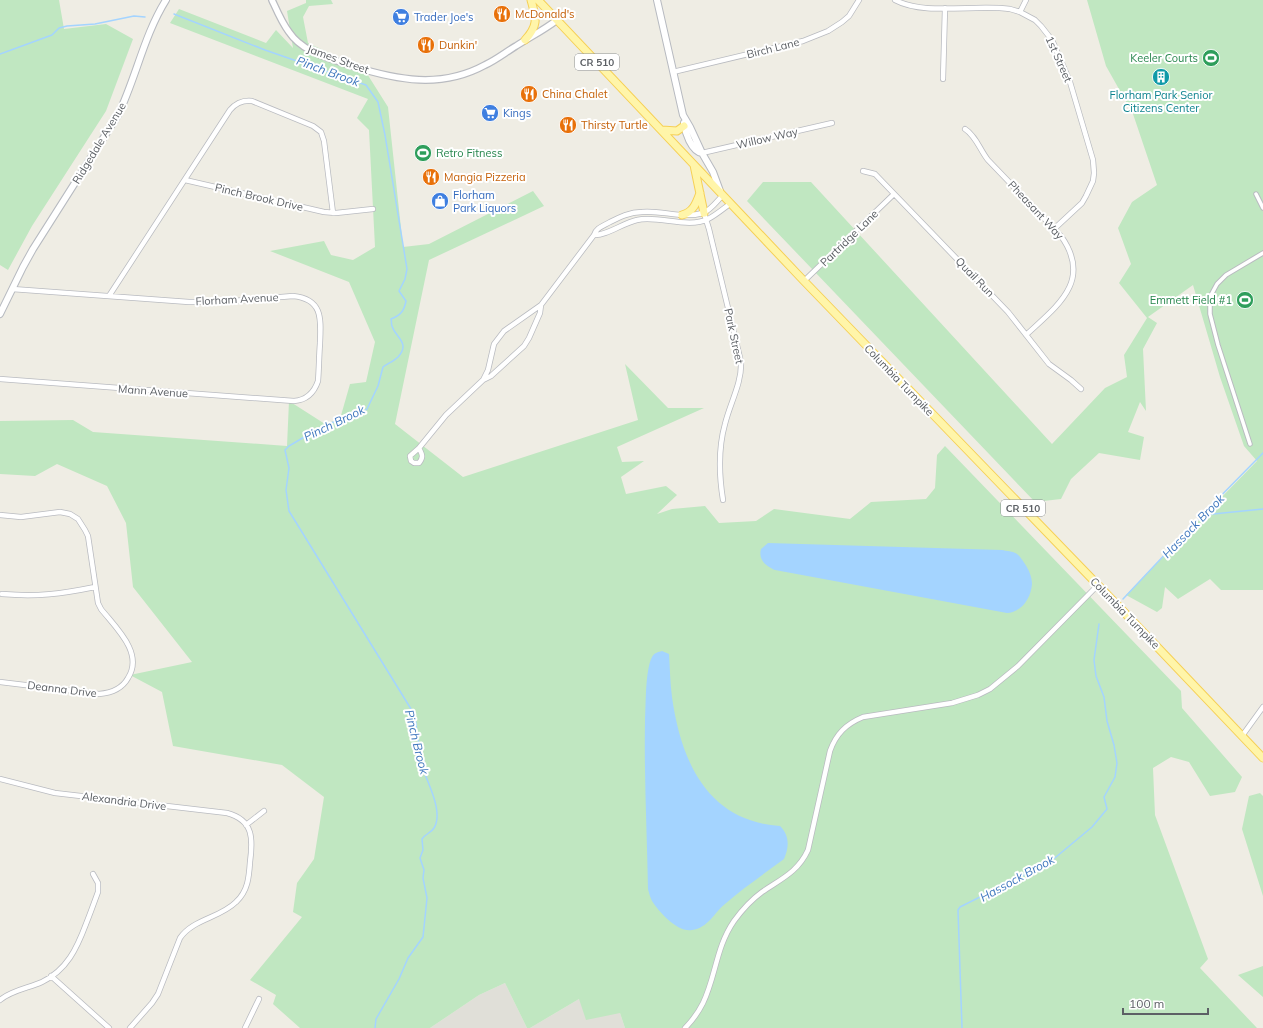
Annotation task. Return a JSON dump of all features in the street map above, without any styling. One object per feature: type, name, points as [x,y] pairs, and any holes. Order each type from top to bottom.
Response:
[{"type":"main road","name":"Ridgedale Avenue","points":[[0,314],[28,257],[118,115],[154,22],[166,0]]},
{"type":"main road","points":[[525,40],[531,33],[536,19],[531,0]]},
{"type":"main road","name":"Columbia Turnpike","points":[[538,0],[804,281],[1263,758]]},
{"type":"main road","points":[[657,0],[683,115],[684,126],[693,147],[697,152],[702,153]]},
{"type":"main road","points":[[683,115],[713,172],[722,193]]},
{"type":"main road","points":[[662,130],[677,131],[684,126]]},
{"type":"main road","points":[[694,165],[706,216]]},
{"type":"main road","points":[[682,215],[692,211],[697,202],[700,191]]},
{"type":"street","name":"James Street","points":[[272,0],[289,33],[308,50],[333,60],[380,74],[396,78],[418,80],[432,80],[462,75],[485,66],[557,20]]},
{"type":"street","name":"Birch Lane","points":[[673,72],[804,41],[828,31],[842,22],[859,0]]},
{"type":"street","name":"1st Street","points":[[895,0],[911,7],[1007,8],[1020,12],[1034,20],[1052,40],[1070,82],[1093,160],[1094,173],[1093,181],[1086,196],[1054,229]]},
{"type":"street","points":[[1020,12],[1026,0]]},
{"type":"street","points":[[943,79],[945,8]]},
{"type":"street","points":[[109,296],[230,110],[238,103],[252,102],[313,126],[321,132],[324,141],[332,213]]},
{"type":"street","name":"Willow Way","points":[[702,153],[832,123]]},
{"type":"street","name":"Pheasant Way","points":[[966,129],[972,134],[988,160],[1065,241],[1072,258],[1072,282],[1066,296],[1026,335]]},
{"type":"street","name":"Quail Run","points":[[863,171],[875,174],[1008,312],[1049,364],[1071,380],[1081,390]]},
{"type":"street","name":"Pinch Brook Drive","points":[[185,180],[332,213],[373,209]]},
{"type":"street","points":[[706,216],[722,193]]},
{"type":"street","name":"Partridge Lane","points":[[804,281],[894,194]]},
{"type":"street","points":[[1256,194],[1263,208]]},
{"type":"street","points":[[594,235],[599,236],[637,219],[689,222],[706,216],[731,203]]},
{"type":"street","points":[[483,380],[488,370],[494,344],[499,337],[504,331],[541,305],[594,235],[595,230],[636,212],[706,216]]},
{"type":"street","name":"Park Street","points":[[706,216],[739,354],[741,370],[723,431],[720,466],[723,500]]},
{"type":"street","points":[[1250,444],[1218,345],[1210,314],[1210,297],[1216,284],[1263,253]]},
{"type":"street","name":"Florham Avenue","points":[[12,289],[189,302],[211,302],[293,296],[305,299],[319,312],[321,321],[318,381],[313,392],[306,398]]},
{"type":"street","points":[[419,448],[446,415],[483,380],[491,376],[524,346],[540,313],[541,305]]},
{"type":"street","name":"Mann Avenue","points":[[0,379],[294,401],[306,398]]},
{"type":"street","name":"Deanna Drive","points":[[0,515],[21,517],[60,512],[70,514],[78,519],[86,530],[88,536],[96,598],[101,609],[130,646],[133,655],[133,667],[131,673],[123,685],[112,692],[99,694],[0,682]]},
{"type":"street","points":[[685,1028],[703,1004],[708,992],[722,942],[734,921],[750,902],[789,874],[805,857],[808,850],[830,751],[842,730],[854,720],[863,717],[966,700],[990,689],[1018,666],[1098,585]]},
{"type":"street","points":[[2,594],[26,596],[43,595],[65,593],[95,587]]},
{"type":"street","points":[[1242,736],[1263,707]]},
{"type":"street","name":"Alexandria Drive","points":[[0,779],[55,793],[227,813],[237,817],[246,825]]},
{"type":"street","points":[[130,1028],[158,994],[180,938],[184,933],[193,925],[231,907],[242,894],[248,883],[252,843],[250,831],[246,825],[264,810]]},
{"type":"street","points":[[0,1000],[8,994],[37,984],[51,976],[66,964],[77,947],[98,892],[98,883],[93,874]]},
{"type":"street","points":[[51,976],[109,1028]]},
{"type":"street","points":[[245,1028],[259,1000]]},
{"type":"shaded area","points":[[505,983],[527,1028],[430,1028],[479,995]]},
{"type":"shaded area","points":[[579,999],[620,1013],[625,1028],[530,1028]]},
{"type":"green space","points":[[0,0],[59,0],[64,29],[106,24],[133,39],[106,111],[32,226],[8,270],[0,265]]},
{"type":"green space","points":[[306,0],[331,0],[333,4],[309,6],[303,17],[308,43],[364,69],[388,107],[403,247],[429,244],[533,191],[544,206],[429,260],[395,424],[463,477],[638,420],[625,364],[668,408],[704,408],[617,447],[622,462],[644,461],[621,477],[626,494],[666,486],[677,495],[657,514],[672,509],[705,506],[719,523],[756,521],[774,509],[850,519],[871,502],[926,499],[935,488],[937,455],[945,446],[1181,691],[1182,708],[1242,777],[1235,792],[1210,796],[1189,762],[1171,757],[1153,768],[1155,815],[1208,959],[1200,968],[1257,1028],[625,1028],[620,1013],[586,1020],[579,999],[530,1028],[527,1028],[505,983],[479,995],[430,1028],[300,1028],[273,1004],[276,995],[250,980],[302,917],[293,912],[297,883],[314,859],[324,797],[282,765],[173,746],[162,692],[130,675],[192,662],[133,587],[126,523],[107,486],[57,464],[35,476],[0,474],[0,421],[73,420],[93,432],[287,446],[289,401],[325,424],[340,419],[350,384],[366,382],[375,342],[349,282],[270,251],[324,241],[331,255],[353,260],[375,247],[369,130],[357,118],[368,99],[170,23],[179,9],[266,43],[276,30],[293,48],[287,11],[306,3]]},
{"type":"green space","points":[[1087,0],[1263,0],[1263,590],[1221,590],[1210,579],[1178,599],[1165,587],[1162,608],[1157,612],[1126,595],[1257,461],[1244,446],[1220,377],[1193,285],[1148,317],[1157,323],[1143,349],[1146,411],[1140,402],[1128,432],[1144,437],[1140,460],[1099,453],[1071,479],[1061,499],[1035,502],[747,201],[763,182],[811,182],[1052,444],[1105,388],[1127,377],[1124,355],[1147,318],[1119,283],[1131,264],[1118,228],[1132,202],[1157,185],[1133,114],[1106,66]]},
{"type":"green space","points":[[1260,793],[1263,796],[1263,896],[1242,829],[1249,796]]},
{"type":"green space","points":[[1263,966],[1263,997],[1238,975]]},
{"type":"water","points":[[768,543],[1010,551],[1018,555],[1026,566],[1030,574],[1032,584],[1030,594],[1025,603],[1017,610],[1007,613],[775,570],[764,562],[760,553],[761,549]]},
{"type":"water","points":[[662,651],[669,654],[672,697],[682,743],[691,765],[702,784],[716,800],[734,813],[755,822],[780,826],[786,834],[788,842],[784,859],[732,898],[707,923],[698,929],[692,930],[681,928],[669,921],[652,901],[648,889],[645,763],[646,688],[648,671],[652,657],[658,652]]},
{"type":"waterway","name":"Pinch Brook","points":[[174,14],[265,50],[366,85],[378,102],[385,135],[407,269],[405,279],[399,291],[406,301],[400,314],[391,319],[392,326],[403,344],[402,352],[395,360],[383,367],[378,386],[367,409],[361,413],[323,426],[289,446],[285,450],[289,468],[286,490],[289,511],[411,709],[416,723],[417,736],[426,769],[425,774],[435,801],[437,815],[436,822],[433,830],[422,839],[423,850],[420,858],[424,870],[423,878],[427,898],[423,937],[408,958],[399,979],[376,1019],[375,1028]]},
{"type":"waterway","name":"Pinch Brook","points":[[0,54],[52,35],[59,28],[95,24],[134,16],[145,17]]},
{"type":"waterway","name":"Hassock Brook","points":[[1123,599],[1263,453]]},
{"type":"waterway","points":[[1203,515],[1263,509]]},
{"type":"waterway","name":"Hassock Brook","points":[[962,1028],[958,910],[960,907],[1050,862],[1092,827],[1107,809],[1104,797],[1115,777],[1117,763],[1114,745],[1107,721],[1104,697],[1096,676],[1094,660],[1099,624]]},
{"type":"place","name":"McDonald's","points":[[502,14]]},
{"type":"place","name":"Trader Joe's","points":[[401,17]]},
{"type":"place","name":"Dunkin'","points":[[426,45]]},
{"type":"place","name":"Keeler Courts","points":[[1211,58]]},
{"type":"place","name":"Florham Park Senior Citizens Center","points":[[1161,77]]},
{"type":"place","name":"China Chalet","points":[[529,94]]},
{"type":"place","name":"Kings","points":[[490,113]]},
{"type":"place","name":"Thirsty Turtle","points":[[568,125]]},
{"type":"place","name":"Retro Fitness","points":[[423,153]]},
{"type":"place","name":"Mangia Pizzeria","points":[[431,177]]},
{"type":"place","name":"Florham Park Liquors","points":[[440,201]]},
{"type":"place","name":"Emmett Field #1","points":[[1245,300]]}]
